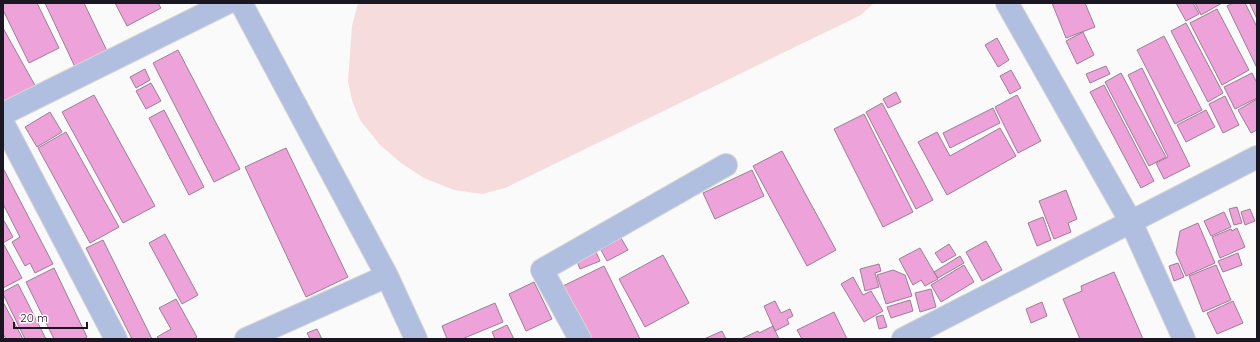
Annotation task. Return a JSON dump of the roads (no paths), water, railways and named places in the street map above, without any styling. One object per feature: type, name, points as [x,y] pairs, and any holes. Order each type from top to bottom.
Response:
[{"type":"street","points":[[3,114],[227,3]]},
{"type":"street","points":[[241,3],[387,276],[416,339]]},
{"type":"street","points":[[1007,3],[1131,222],[1184,339]]},
{"type":"street","points":[[3,124],[116,339]]},
{"type":"street","points":[[903,339],[1257,157]]},
{"type":"street","points":[[580,339],[542,270],[726,165]]},
{"type":"street","points":[[246,339],[387,276]]}]
